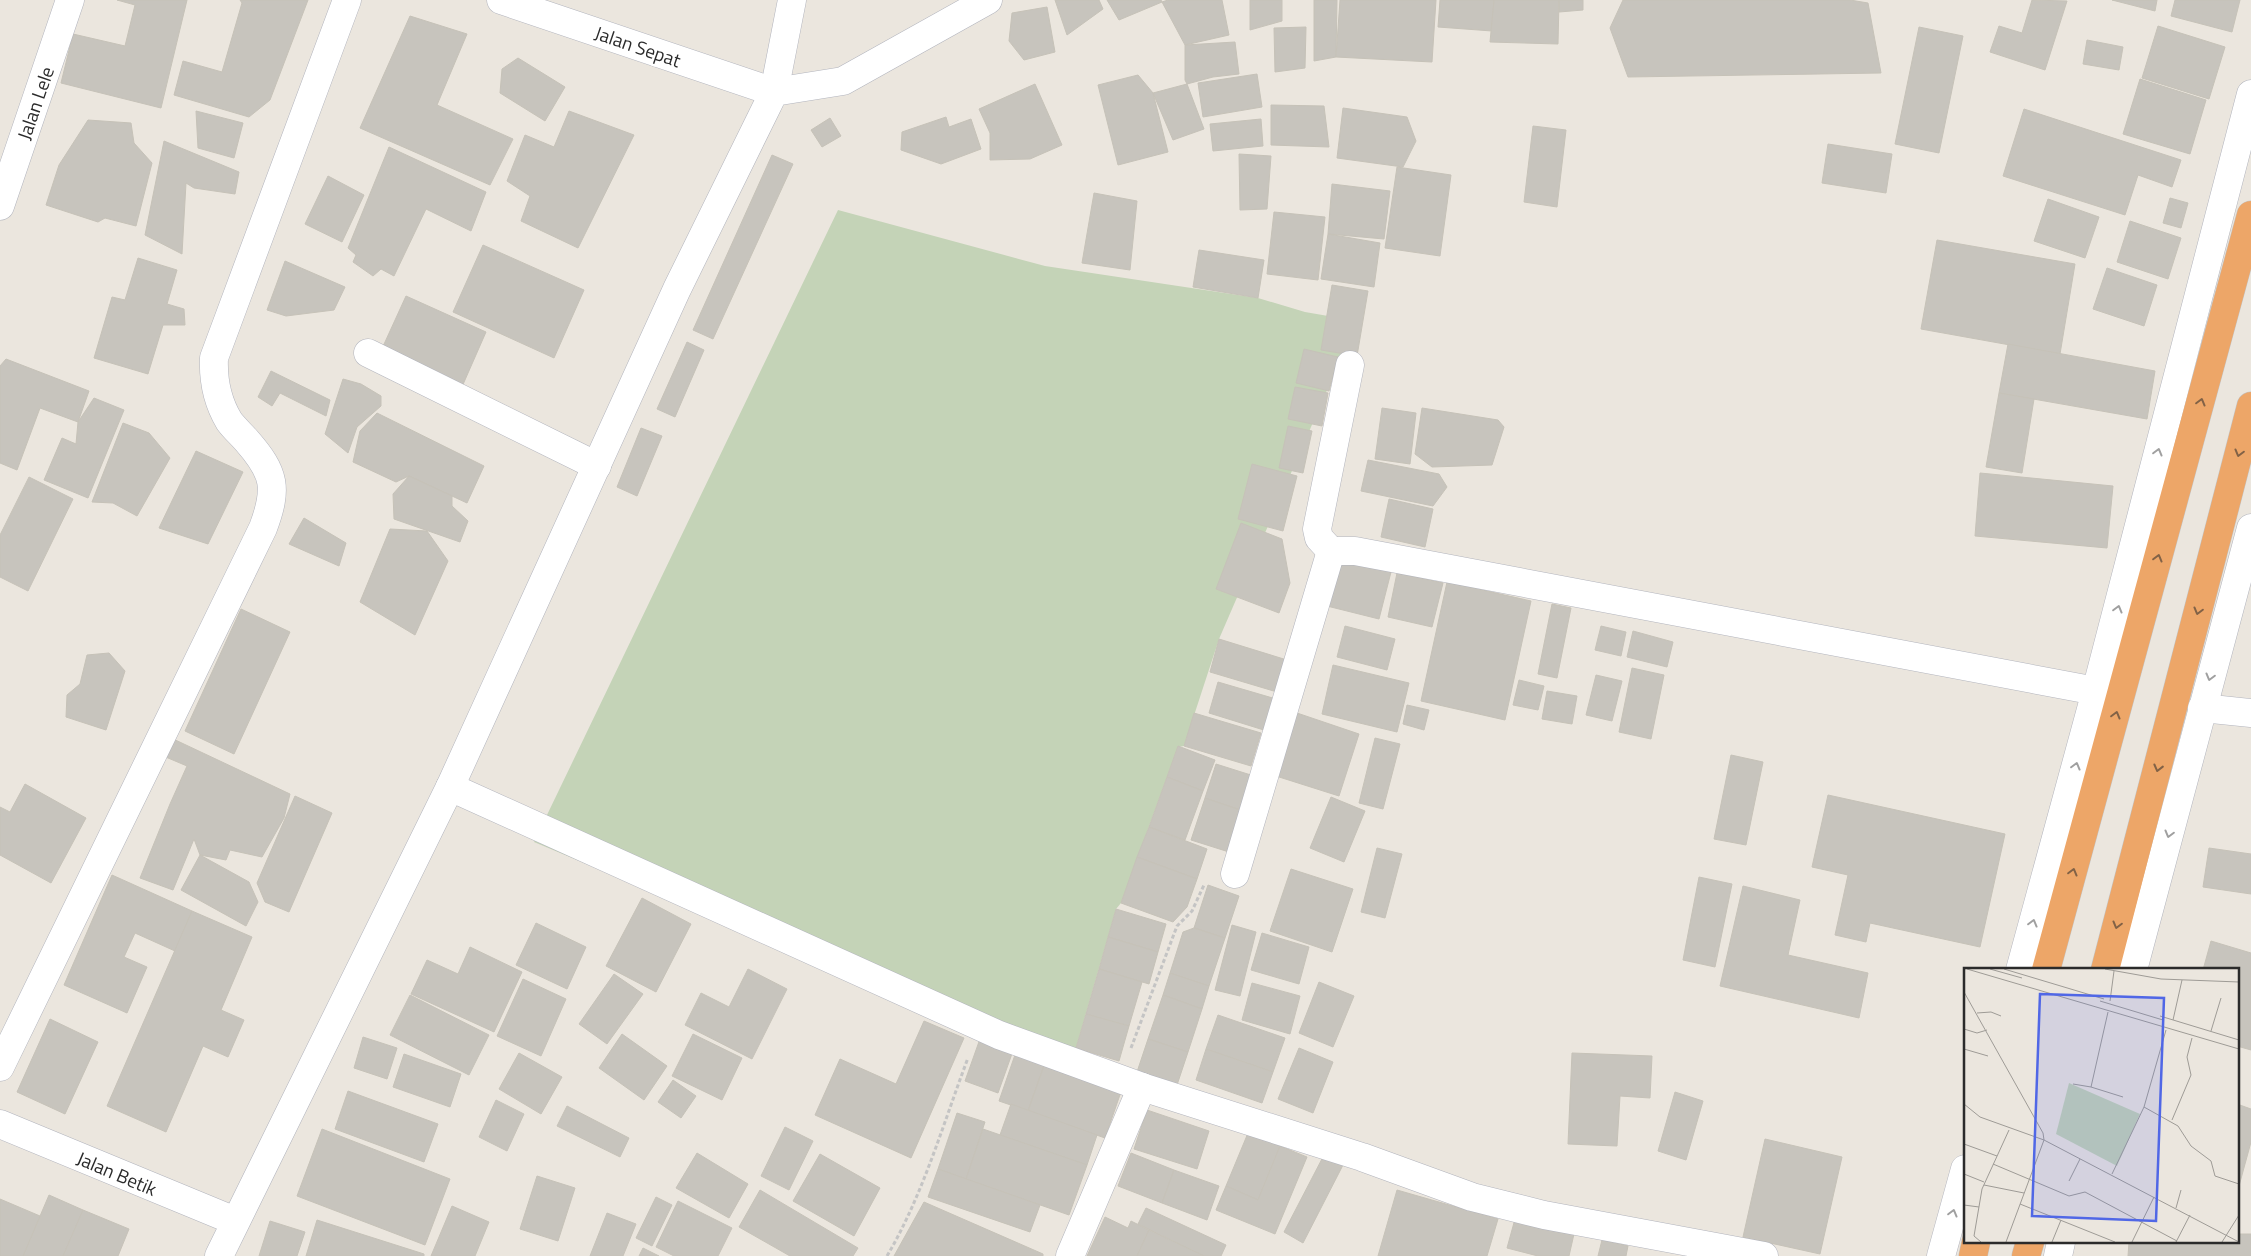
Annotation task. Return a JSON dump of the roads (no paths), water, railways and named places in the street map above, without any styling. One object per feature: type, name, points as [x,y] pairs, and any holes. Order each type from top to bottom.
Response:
[{"type":"highway","points":[[2047,968],[2251,215]]},
{"type":"highway","points":[[2106,968],[2251,406]]},
{"type":"street","name":"Jalan Lele","points":[[0,206],[70,0]]},
{"type":"street","points":[[0,1067],[263,528],[271,507],[273,493],[272,476],[262,458],[230,421],[213,384],[214,358],[347,0]]},
{"type":"street","name":"Jalan Sepat","points":[[501,0],[774,92]]},
{"type":"street","points":[[219,1256],[450,787],[677,289],[774,92],[792,0]]},
{"type":"street","points":[[774,92],[843,82],[988,0]]},
{"type":"street","points":[[2021,968],[2096,691],[2251,94]]},
{"type":"street","points":[[368,353],[597,466]]},
{"type":"street","points":[[1350,365],[1317,529],[1319,538],[1331,551],[1362,552],[2096,691]]},
{"type":"street","points":[[2134,968],[2251,528]]},
{"type":"street","points":[[1235,874],[1331,551]]},
{"type":"street","points":[[2202,708],[2251,713]]},
{"type":"street","points":[[450,787],[980,1027],[1130,1083],[1362,1157],[1472,1197],[1544,1214],[1764,1256]]},
{"type":"street","points":[[1070,1256],[1130,1083]]},
{"type":"street","name":"Jalan Betik","points":[[0,1124],[235,1222]]},
{"type":"street","points":[[1941,1256],[1964,1173]]}]
